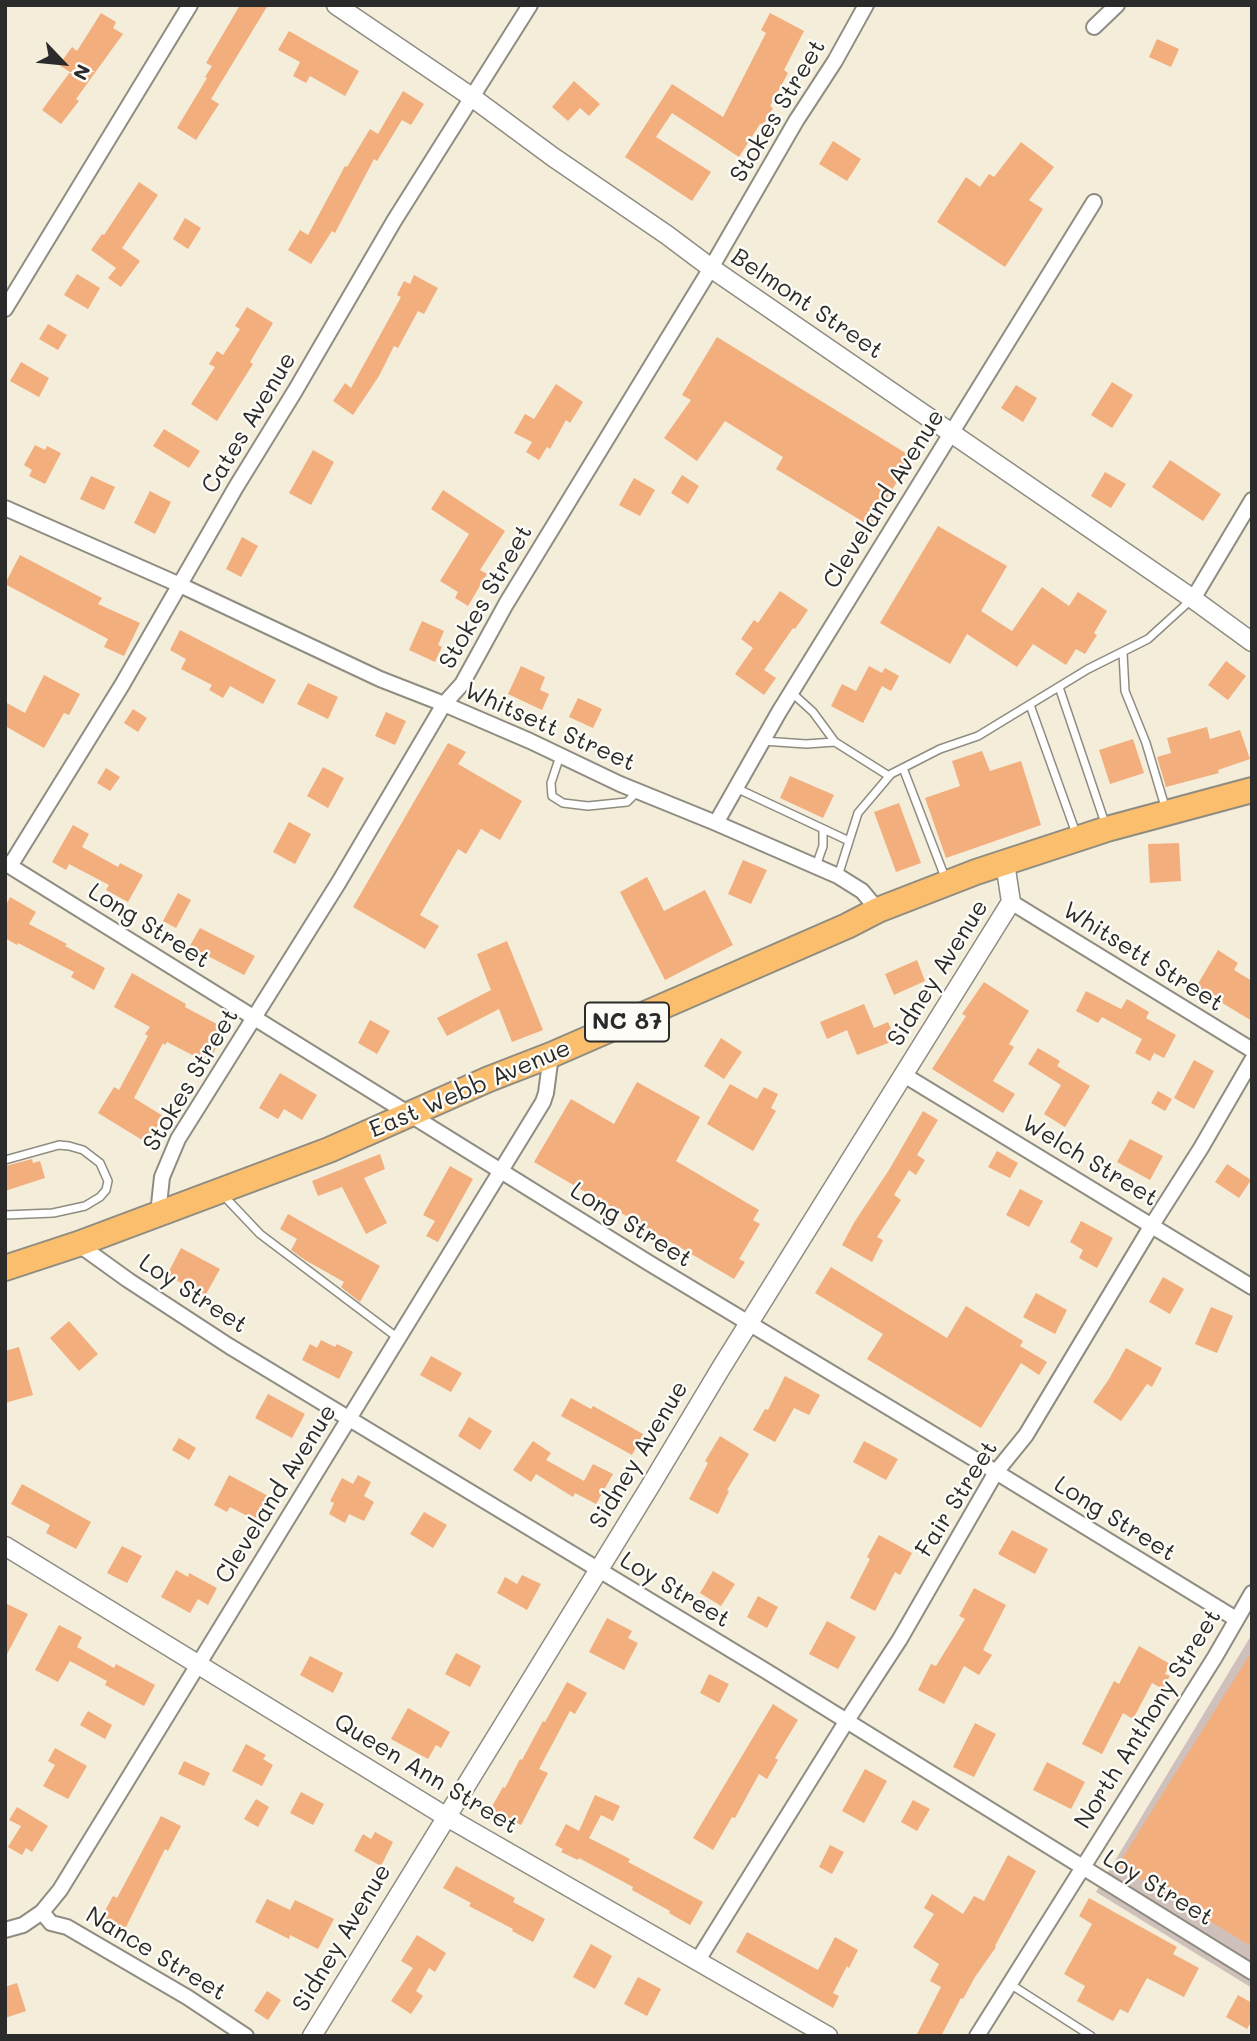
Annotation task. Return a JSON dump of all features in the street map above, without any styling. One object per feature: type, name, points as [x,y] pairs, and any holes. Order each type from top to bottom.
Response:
[{"type":"highway","name":"East Webb Avenue","points":[[5,1268],[78,1244],[329,1150],[847,926],[878,910],[1005,863],[1107,830],[1252,790]]},
{"type":"street","points":[[5,309],[190,5]]},
{"type":"street","name":"Belmont Street","points":[[336,5],[1252,642]]},
{"type":"street","name":"Cates Avenue","points":[[7,865],[122,685],[394,221],[530,5]]},
{"type":"street","name":"Stokes Street","points":[[158,1214],[162,1177],[178,1139],[354,858],[444,704],[462,684],[506,604],[711,268],[866,5]]},
{"type":"street","points":[[1094,27],[1117,5]]},
{"type":"street","name":"Cleveland Avenue","points":[[716,823],[791,692],[1094,202]]},
{"type":"street","points":[[1192,599],[1252,500]]},
{"type":"street","name":"Whitsett Street","points":[[5,508],[180,585],[380,679],[444,704],[638,791],[838,876],[862,891],[878,910]]},
{"type":"street","points":[[1005,863],[1011,902]]},
{"type":"street","name":"Long Street","points":[[7,865],[501,1172],[1236,1619]]},
{"type":"street","name":"Whitsett Street","points":[[1011,902],[1252,1050]]},
{"type":"street","name":"Sidney Avenue","points":[[312,2036],[445,1816],[1011,902]]},
{"type":"street","name":"Cleveland Avenue","points":[[5,1930],[23,1925],[42,1912],[60,1890],[543,1102],[551,1055]]},
{"type":"street","name":"Fair Street","points":[[698,1960],[900,1639],[996,1472],[1026,1435],[1252,1060]]},
{"type":"street","name":"Welch Street","points":[[904,1075],[1252,1287]]},
{"type":"street","name":"Loy Street","points":[[78,1244],[207,1331],[754,1664],[1252,1972]]},
{"type":"street","name":"Queen Ann Street","points":[[7,1550],[199,1664],[445,1816],[828,2036]]},
{"type":"street","name":"North Anthony Street","points":[[977,2036],[1215,1657],[1252,1592]]},
{"type":"street","name":"Nance Street","points":[[42,1912],[51,1923],[67,1927],[187,1997],[246,2036]]},
{"type":"lane","points":[[838,876],[858,813],[889,776],[940,749],[978,736],[1088,669],[1148,639],[1192,599]]},
{"type":"lane","points":[[1123,653],[1125,691],[1146,743],[1167,813]]},
{"type":"lane","points":[[1059,687],[1107,830]]},
{"type":"lane","points":[[791,692],[813,712],[835,742],[889,776]]},
{"type":"lane","points":[[1031,705],[1079,839]]},
{"type":"lane","points":[[762,741],[806,744],[835,742]]},
{"type":"lane","points":[[560,756],[551,783],[552,796],[563,803],[588,806],[627,802],[638,791]]},
{"type":"lane","points":[[903,768],[948,884]]},
{"type":"lane","points":[[736,788],[849,841]]},
{"type":"lane","points":[[816,866],[822,846],[822,829]]},
{"type":"lane","points":[[5,1160],[59,1145],[69,1146],[83,1150],[100,1163],[108,1181],[106,1190],[100,1197],[85,1206],[53,1213],[5,1214]]},
{"type":"lane","points":[[219,1191],[260,1234],[399,1338]]},
{"type":"lane","points":[[1009,1983],[1091,2036]]},
{"type":"shaded area","points":[[1252,1634],[1252,1988],[1096,1892]]},
{"type":"building","points":[[240,5],[268,5],[211,99],[219,104],[196,140],[177,128],[207,78],[205,77],[212,66],[206,63]]},
{"type":"building","points":[[101,13],[116,22],[113,28],[123,34],[61,124],[42,110],[70,72],[59,65],[72,47],[77,51]]},
{"type":"building","points":[[770,13],[804,31],[784,70],[788,73],[770,106],[773,108],[739,157],[672,113],[656,137],[711,172],[692,201],[625,157],[672,84],[723,117],[766,33],[761,30]]},
{"type":"building","points":[[289,31],[359,71],[345,96],[310,76],[306,83],[293,76],[300,62],[278,50]]},
{"type":"building","points":[[1157,39],[1179,49],[1171,67],[1149,57]]},
{"type":"building","points":[[574,81],[600,104],[589,116],[580,108],[568,121],[552,107]]},
{"type":"building","points":[[403,91],[424,104],[411,125],[402,120],[377,161],[374,159],[335,233],[332,231],[311,264],[288,250],[300,230],[308,235],[345,166],[347,167],[370,129],[378,134]]},
{"type":"building","points":[[833,141],[861,159],[847,181],[819,164]]},
{"type":"building","points":[[1021,142],[1054,167],[1029,200],[1043,209],[1005,267],[937,222],[966,177],[980,187],[989,174],[994,177]]},
{"type":"building","points":[[139,182],[158,195],[122,248],[140,261],[121,287],[108,278],[116,268],[91,250]]},
{"type":"building","points":[[185,218],[201,228],[188,249],[173,239]]},
{"type":"building","points":[[77,274],[100,288],[88,309],[64,295]]},
{"type":"building","points":[[414,275],[438,288],[424,314],[418,311],[398,348],[394,346],[379,376],[353,415],[333,401],[345,383],[351,388],[401,297],[397,295],[404,281],[410,284]]},
{"type":"building","points":[[247,307],[273,323],[250,362],[253,364],[217,421],[191,404],[215,367],[209,364],[217,351],[223,355],[240,329],[235,326]]},
{"type":"building","points":[[48,324],[67,335],[58,350],[39,339]]},
{"type":"building","points":[[717,337],[912,457],[870,526],[776,469],[783,457],[725,421],[697,461],[664,438],[691,400],[682,395]]},
{"type":"building","points":[[21,362],[49,378],[39,397],[10,381]]},
{"type":"building","points":[[1112,382],[1133,395],[1112,428],[1091,415]]},
{"type":"building","points":[[556,384],[583,402],[570,423],[566,420],[550,449],[547,447],[539,460],[526,452],[532,442],[514,433],[525,414],[534,419]]},
{"type":"building","points":[[1016,385],[1037,398],[1023,422],[1001,408]]},
{"type":"building","points":[[164,429],[200,451],[189,468],[153,446]]},
{"type":"building","points":[[35,445],[45,450],[47,446],[61,453],[45,484],[29,476],[32,470],[24,465]]},
{"type":"building","points":[[313,450],[334,462],[311,505],[289,493]]},
{"type":"building","points":[[1170,460],[1221,494],[1203,521],[1152,487]]},
{"type":"building","points":[[1105,472],[1126,484],[1111,508],[1091,496]]},
{"type":"building","points":[[682,475],[699,486],[688,504],[671,493]]},
{"type":"building","points":[[91,476],[115,487],[104,510],[80,499]]},
{"type":"building","points":[[634,478],[655,490],[640,516],[619,505]]},
{"type":"building","points":[[443,490],[505,531],[480,570],[487,574],[468,606],[455,598],[458,592],[440,581],[469,534],[431,509]]},
{"type":"building","points":[[150,491],[171,502],[155,534],[134,523]]},
{"type":"building","points":[[938,526],[1007,566],[981,611],[1012,631],[1042,587],[1069,606],[1078,592],[1107,611],[1085,654],[1076,649],[1066,665],[1033,644],[1017,667],[967,634],[950,664],[880,623]]},
{"type":"building","points":[[242,537],[258,546],[241,577],[226,569]]},
{"type":"building","points":[[20,555],[102,598],[98,604],[140,623],[124,656],[104,647],[108,639],[5,584]]},
{"type":"building","points":[[780,591],[808,610],[764,670],[776,678],[764,695],[735,674],[753,648],[741,639],[754,620],[758,623]]},
{"type":"building","points":[[422,621],[444,631],[438,645],[442,647],[435,662],[409,650]]},
{"type":"building","points":[[180,630],[276,680],[263,704],[230,686],[223,698],[209,690],[212,685],[181,669],[186,659],[170,650]]},
{"type":"building","points":[[1226,661],[1246,676],[1228,700],[1208,685]]},
{"type":"building","points":[[521,666],[545,677],[540,690],[549,694],[542,710],[508,694]]},
{"type":"building","points":[[869,666],[882,673],[885,668],[899,676],[891,691],[882,686],[863,723],[831,706],[842,684],[856,691]]},
{"type":"building","points":[[44,675],[80,694],[69,715],[64,713],[44,748],[5,726],[5,702],[25,713]]},
{"type":"building","points":[[308,683],[338,697],[328,719],[297,704]]},
{"type":"building","points":[[578,698],[602,709],[593,728],[569,717]]},
{"type":"building","points":[[133,709],[147,718],[138,732],[124,723]]},
{"type":"building","points":[[386,712],[406,721],[395,745],[375,736]]},
{"type":"building","points":[[1207,727],[1210,739],[1240,730],[1250,759],[1218,770],[1219,773],[1166,787],[1157,757],[1171,753],[1167,738]]},
{"type":"building","points":[[1133,739],[1144,773],[1110,784],[1099,750]]},
{"type":"building","points":[[448,743],[466,752],[458,764],[522,801],[500,840],[481,829],[466,854],[458,849],[420,915],[439,926],[425,949],[353,907]]},
{"type":"building","points":[[982,751],[990,771],[1021,761],[1041,825],[946,858],[925,798],[960,786],[952,761]]},
{"type":"building","points":[[323,767],[344,778],[328,808],[307,796]]},
{"type":"building","points":[[106,768],[120,777],[110,791],[97,783]]},
{"type":"building","points":[[790,776],[834,795],[823,818],[780,798]]},
{"type":"building","points":[[899,803],[921,863],[896,872],[874,812]]},
{"type":"building","points":[[289,822],[311,834],[295,864],[273,852]]},
{"type":"building","points":[[73,825],[89,834],[82,847],[118,867],[120,863],[143,875],[128,902],[106,890],[109,885],[69,864],[66,870],[52,862]]},
{"type":"building","points":[[1179,843],[1181,881],[1150,883],[1148,844]]},
{"type":"building","points":[[743,860],[767,870],[751,904],[728,894]]},
{"type":"building","points":[[647,877],[664,911],[705,890],[733,945],[665,980],[620,892]]},
{"type":"building","points":[[178,893],[191,900],[176,928],[163,921]]},
{"type":"building","points":[[10,897],[36,912],[29,924],[105,968],[94,990],[71,977],[74,972],[5,938],[5,907]]},
{"type":"building","points":[[200,928],[255,956],[244,975],[188,949]]},
{"type":"building","points":[[507,941],[543,1030],[512,1042],[499,1009],[447,1036],[437,1018],[491,990],[477,954]]},
{"type":"building","points":[[1218,950],[1238,963],[1234,970],[1252,981],[1252,1021],[1196,987]]},
{"type":"building","points":[[917,960],[925,981],[894,995],[885,974]]},
{"type":"building","points":[[132,973],[226,1029],[208,1063],[167,1042],[165,1045],[163,1043],[134,1098],[163,1116],[147,1143],[98,1113],[114,1087],[119,1090],[148,1036],[145,1034],[150,1027],[114,1007]]},
{"type":"building","points":[[984,982],[1029,1011],[1009,1044],[1014,1047],[993,1081],[1015,1094],[1003,1113],[932,1069],[966,1016],[962,1014]]},
{"type":"building","points":[[1086,991],[1121,1009],[1127,999],[1149,1012],[1146,1018],[1176,1035],[1164,1058],[1154,1053],[1150,1061],[1135,1053],[1142,1039],[1102,1017],[1098,1023],[1076,1011]]},
{"type":"building","points":[[864,1004],[874,1028],[888,1022],[896,1040],[857,1055],[847,1030],[827,1039],[820,1022]]},
{"type":"building","points":[[370,1020],[390,1031],[377,1054],[358,1043]]},
{"type":"building","points":[[721,1038],[742,1052],[724,1079],[704,1066]]},
{"type":"building","points":[[1038,1048],[1060,1061],[1057,1066],[1090,1086],[1065,1127],[1044,1114],[1061,1085],[1028,1064]]},
{"type":"building","points":[[1194,1060],[1214,1071],[1194,1109],[1174,1098]]},
{"type":"building","points":[[280,1073],[317,1095],[302,1120],[284,1109],[278,1119],[259,1108]]},
{"type":"building","points":[[637,1082],[700,1117],[676,1161],[759,1210],[753,1220],[760,1224],[739,1259],[745,1262],[734,1279],[534,1162],[571,1099],[614,1124]]},
{"type":"building","points":[[730,1084],[757,1099],[764,1087],[778,1094],[771,1108],[776,1111],[753,1151],[707,1124]]},
{"type":"building","points":[[1158,1091],[1172,1099],[1165,1111],[1151,1103]]},
{"type":"building","points":[[923,1111],[938,1120],[917,1155],[925,1160],[916,1175],[909,1170],[894,1195],[901,1200],[877,1237],[883,1240],[872,1262],[842,1245]]},
{"type":"building","points":[[1130,1139],[1163,1156],[1150,1180],[1117,1162]]},
{"type":"building","points":[[997,1151],[1018,1163],[1010,1178],[988,1167]]},
{"type":"building","points":[[380,1154],[385,1169],[364,1178],[387,1223],[366,1234],[342,1187],[318,1196],[312,1181]]},
{"type":"building","points":[[32,1159],[33,1163],[40,1161],[45,1178],[5,1191],[5,1166]]},
{"type":"building","points":[[1227,1164],[1251,1180],[1239,1198],[1215,1182]]},
{"type":"building","points":[[450,1166],[473,1179],[438,1242],[426,1236],[435,1221],[423,1215]]},
{"type":"building","points":[[1020,1189],[1043,1201],[1029,1227],[1006,1215]]},
{"type":"building","points":[[288,1214],[380,1266],[360,1302],[341,1287],[344,1282],[291,1250],[297,1239],[280,1229]]},
{"type":"building","points":[[1081,1221],[1113,1238],[1097,1268],[1079,1258],[1083,1250],[1070,1242]]},
{"type":"building","points":[[181,1248],[220,1269],[205,1296],[167,1275]]},
{"type":"building","points":[[831,1267],[947,1338],[966,1306],[1023,1341],[1020,1346],[1047,1362],[1039,1375],[1021,1363],[981,1428],[867,1359],[883,1334],[815,1293]]},
{"type":"building","points":[[1163,1277],[1184,1289],[1170,1314],[1149,1302]]},
{"type":"building","points":[[1036,1293],[1067,1310],[1055,1334],[1023,1317]]},
{"type":"building","points":[[1211,1307],[1233,1316],[1217,1353],[1195,1344]]},
{"type":"building","points":[[69,1321],[98,1354],[79,1371],[50,1338]]},
{"type":"building","points":[[321,1340],[353,1352],[339,1379],[302,1360],[310,1344],[317,1348]]},
{"type":"building","points":[[19,1347],[33,1395],[5,1403],[5,1351]]},
{"type":"building","points":[[1126,1348],[1162,1368],[1152,1387],[1147,1384],[1121,1421],[1093,1402]]},
{"type":"building","points":[[431,1356],[462,1373],[451,1392],[420,1375]]},
{"type":"building","points":[[785,1376],[820,1395],[809,1415],[794,1408],[775,1442],[753,1430],[765,1409],[768,1410]]},
{"type":"building","points":[[268,1394],[305,1414],[292,1438],[255,1418]]},
{"type":"building","points":[[571,1398],[591,1409],[593,1406],[643,1434],[632,1455],[561,1416]]},
{"type":"building","points":[[469,1417],[492,1431],[480,1450],[458,1436]]},
{"type":"building","points":[[720,1436],[749,1454],[727,1490],[729,1491],[718,1514],[689,1499],[708,1463],[705,1461]]},
{"type":"building","points":[[179,1438],[196,1448],[189,1460],[172,1450]]},
{"type":"building","points":[[533,1441],[551,1453],[546,1460],[584,1481],[593,1464],[613,1474],[596,1504],[575,1493],[573,1497],[536,1474],[531,1482],[513,1470]]},
{"type":"building","points":[[864,1441],[898,1459],[886,1480],[853,1462]]},
{"type":"building","points":[[229,1475],[270,1497],[257,1521],[230,1507],[227,1512],[214,1505]]},
{"type":"building","points":[[358,1475],[371,1482],[364,1496],[374,1502],[364,1521],[349,1514],[345,1523],[329,1514],[334,1503],[330,1501],[342,1478],[353,1484]]},
{"type":"building","points":[[22,1484],[91,1522],[76,1549],[46,1533],[50,1525],[11,1504]]},
{"type":"building","points":[[424,1512],[447,1525],[433,1548],[410,1534]]},
{"type":"building","points":[[1012,1530],[1048,1549],[1035,1574],[998,1554]]},
{"type":"building","points":[[879,1535],[912,1553],[900,1575],[895,1572],[875,1611],[850,1598]]},
{"type":"building","points":[[122,1546],[142,1556],[127,1583],[107,1573]]},
{"type":"building","points":[[176,1570],[188,1577],[189,1573],[217,1588],[208,1605],[198,1599],[190,1613],[161,1597]]},
{"type":"building","points":[[713,1571],[735,1584],[721,1606],[700,1593]]},
{"type":"building","points":[[522,1575],[541,1584],[527,1610],[497,1593],[505,1577],[517,1584]]},
{"type":"building","points":[[974,1588],[1006,1605],[983,1650],[992,1655],[979,1675],[964,1666],[944,1704],[918,1690],[931,1664],[936,1666],[965,1619],[959,1616]]},
{"type":"building","points":[[758,1596],[778,1607],[767,1628],[747,1617]]},
{"type":"building","points":[[5,1603],[28,1614],[5,1658]]},
{"type":"building","points":[[607,1618],[632,1631],[628,1638],[638,1643],[624,1670],[589,1652]]},
{"type":"building","points":[[827,1621],[856,1637],[838,1669],[809,1654]]},
{"type":"building","points":[[59,1625],[82,1637],[77,1647],[114,1668],[116,1664],[155,1685],[144,1706],[105,1685],[107,1681],[70,1661],[58,1682],[35,1670]]},
{"type":"building","points":[[1139,1646],[1170,1664],[1165,1674],[1170,1676],[1163,1689],[1152,1683],[1133,1719],[1123,1713],[1102,1754],[1082,1744],[1114,1681],[1119,1684]]},
{"type":"building","points":[[1252,1651],[1252,1947],[1118,1865]]},
{"type":"building","points":[[456,1653],[481,1666],[470,1687],[445,1674]]},
{"type":"building","points":[[310,1656],[343,1673],[333,1693],[300,1675]]},
{"type":"building","points":[[709,1674],[729,1684],[719,1703],[700,1693]]},
{"type":"building","points":[[567,1682],[587,1693],[575,1714],[570,1711],[539,1769],[548,1773],[521,1825],[490,1810]]},
{"type":"building","points":[[773,1704],[798,1720],[775,1758],[778,1760],[767,1779],[759,1774],[735,1818],[732,1817],[713,1850],[693,1838]]},
{"type":"building","points":[[408,1708],[450,1732],[441,1748],[436,1745],[428,1759],[391,1739]]},
{"type":"building","points":[[88,1711],[112,1725],[105,1739],[80,1725]]},
{"type":"building","points":[[975,1723],[996,1734],[974,1777],[953,1767]]},
{"type":"building","points":[[246,1744],[266,1755],[263,1759],[273,1765],[262,1786],[232,1771]]},
{"type":"building","points":[[55,1748],[87,1766],[68,1799],[43,1786],[55,1765],[48,1761]]},
{"type":"building","points":[[184,1761],[210,1773],[204,1786],[178,1774]]},
{"type":"building","points":[[1047,1762],[1085,1782],[1071,1809],[1033,1790]]},
{"type":"building","points":[[865,1769],[887,1781],[864,1823],[842,1811]]},
{"type":"building","points":[[301,1792],[324,1804],[313,1825],[290,1813]]},
{"type":"building","points":[[595,1795],[620,1806],[613,1821],[601,1815],[589,1838],[703,1902],[690,1925],[632,1890],[633,1887],[579,1858],[578,1860],[561,1852],[563,1849],[555,1845],[566,1824],[579,1831]]},
{"type":"building","points":[[256,1799],[269,1807],[258,1827],[244,1819]]},
{"type":"building","points":[[913,1800],[930,1809],[917,1831],[901,1822]]},
{"type":"building","points":[[17,1807],[48,1826],[32,1852],[26,1848],[22,1855],[8,1847],[21,1826],[9,1820]]},
{"type":"building","points":[[161,1816],[181,1826],[168,1851],[165,1849],[124,1931],[101,1918],[113,1896],[117,1898]]},
{"type":"building","points":[[375,1832],[393,1842],[381,1866],[354,1851],[363,1834],[371,1839]]},
{"type":"building","points":[[830,1845],[844,1852],[832,1874],[819,1867]]},
{"type":"building","points":[[1008,1855],[1036,1871],[996,1947],[963,1999],[961,1998],[941,2036],[916,2036],[941,1987],[930,1981],[939,1964],[913,1947],[934,1914],[924,1908],[932,1894],[963,1914],[974,1896],[984,1901]]},
{"type":"building","points":[[456,1866],[515,1898],[513,1902],[545,1919],[533,1942],[443,1888]]},
{"type":"building","points":[[1089,1898],[1177,1947],[1173,1954],[1199,1968],[1184,1997],[1147,1978],[1128,2013],[1120,2009],[1113,2021],[1077,2001],[1085,1986],[1064,1974],[1092,1924],[1079,1916]]},
{"type":"building","points":[[267,1899],[290,1910],[295,1900],[334,1919],[318,1949],[290,1935],[289,1939],[255,1922]]},
{"type":"building","points":[[747,1932],[818,1970],[835,1937],[858,1950],[833,1993],[839,1996],[833,2008],[736,1952]]},
{"type":"building","points":[[417,1935],[446,1953],[435,1972],[429,1968],[416,1991],[423,1996],[411,2014],[391,2001],[413,1968],[401,1961]]},
{"type":"building","points":[[591,1944],[612,1956],[595,1989],[573,1977]]},
{"type":"building","points":[[638,1977],[661,1989],[647,2016],[624,2004]]},
{"type":"building","points":[[17,1983],[26,2011],[5,2018],[5,1987]]},
{"type":"building","points":[[267,1991],[281,2000],[268,2020],[254,2011]]},
{"type":"building","points":[[1238,1995],[1252,2003],[1252,2020],[1247,2029],[1226,2017]]}]
